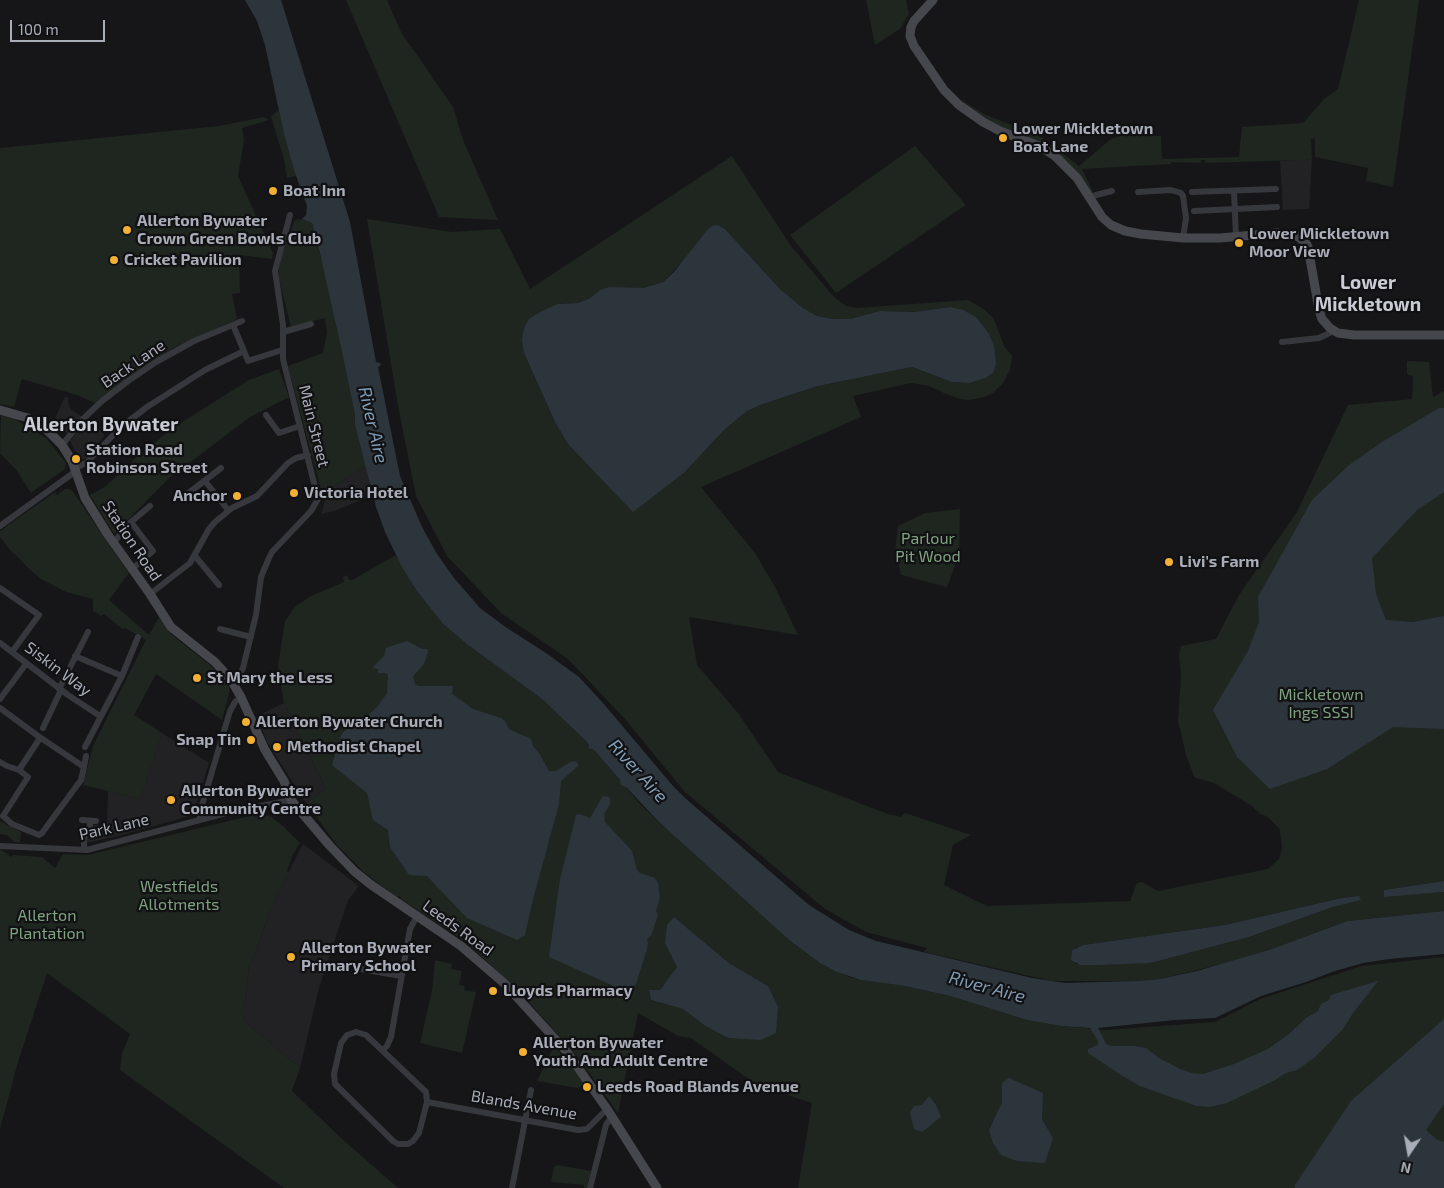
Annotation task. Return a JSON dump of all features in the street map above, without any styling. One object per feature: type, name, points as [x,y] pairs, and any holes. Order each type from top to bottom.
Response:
[{"type":"street","points":[[933,0],[914,21],[910,32],[914,46],[936,80],[951,97],[983,122],[1000,131],[1039,146],[1055,156],[1077,178],[1102,217],[1117,228],[1141,234],[1183,238],[1282,233],[1296,236],[1306,243],[1319,310],[1326,324],[1334,331],[1354,336],[1444,335]]},
{"type":"street","points":[[1192,192],[1276,189]]},
{"type":"street","points":[[1138,191],[1172,190],[1181,193],[1186,218],[1183,238]]},
{"type":"street","points":[[1090,198],[1112,191]]},
{"type":"street","points":[[1234,191],[1236,236]]},
{"type":"street","points":[[1194,211],[1277,207]]},
{"type":"street","name":"Main Street","points":[[231,680],[243,668],[251,637],[261,577],[268,558],[311,511],[318,499],[284,366],[282,350],[283,332],[275,271],[290,215]]},
{"type":"street","name":"Back Lane","points":[[62,445],[84,418],[128,381],[156,362],[194,341],[242,322]]},
{"type":"street","points":[[283,332],[311,324]]},
{"type":"street","points":[[233,325],[248,361],[282,350]]},
{"type":"street","points":[[1282,342],[1319,338],[1334,331]]},
{"type":"street","points":[[0,526],[75,469],[86,463],[121,427],[166,394],[205,370],[244,351]]},
{"type":"street","name":"Station Road","points":[[0,410],[28,418],[46,429],[62,445],[75,469],[85,498],[113,543],[171,627],[215,662],[231,680],[241,697]]},
{"type":"street","points":[[266,415],[279,433],[300,426]]},
{"type":"street","points":[[150,594],[185,568],[195,556],[209,528],[228,510],[254,498],[284,466],[296,458],[308,455]]},
{"type":"street","points":[[186,495],[222,468]]},
{"type":"street","points":[[205,481],[228,510]]},
{"type":"street","points":[[113,543],[131,522],[150,506]]},
{"type":"street","points":[[131,522],[152,551],[132,569]]},
{"type":"street","points":[[195,556],[219,585]]},
{"type":"street","points":[[0,588],[39,615],[12,652]]},
{"type":"street","points":[[220,628],[251,637]]},
{"type":"street","points":[[43,728],[75,656],[88,632]]},
{"type":"street","points":[[85,747],[122,676],[138,637]]},
{"type":"street","name":"Siskin Way","points":[[0,643],[60,689],[100,716]]},
{"type":"street","points":[[75,656],[122,676]]},
{"type":"street","points":[[0,699],[26,664]]},
{"type":"street","points":[[200,819],[200,812],[230,711],[235,702],[241,697]]},
{"type":"street","name":"Leeds Road","points":[[241,697],[265,750],[287,788],[291,800],[354,871],[468,951],[504,983],[567,1052],[610,1113],[657,1188]]},
{"type":"street","points":[[0,708],[40,738],[84,767]]},
{"type":"street","points":[[19,770],[40,738]]},
{"type":"street","points":[[0,762],[28,776],[3,813],[3,817],[22,829],[37,835],[42,833],[82,776],[86,756]]},
{"type":"street","name":"Park Lane","points":[[0,846],[84,850],[200,819],[291,800]]},
{"type":"street","points":[[82,820],[93,821],[84,837],[84,850]]},
{"type":"street","points":[[383,1050],[391,1037],[410,929],[417,916]]},
{"type":"street","points":[[361,969],[401,976]]},
{"type":"street","points":[[362,1032],[383,1050],[424,1088],[427,1096],[428,1102],[417,1138],[403,1144],[394,1141],[335,1084],[334,1074],[341,1043],[347,1035],[362,1032]]},
{"type":"street","points":[[512,1188],[531,1090]]},
{"type":"street","name":"Blands Avenue","points":[[428,1102],[578,1130],[587,1129],[610,1113]]},
{"type":"street","points":[[590,1188],[610,1113]]},
{"type":"shaded area","points":[[1312,159],[1309,209],[1283,210],[1280,161]]},
{"type":"shaded area","points":[[65,396],[69,398],[68,402],[71,409],[82,417],[67,433],[53,423]]},
{"type":"shaded area","points":[[88,420],[105,435],[86,458],[81,460],[70,441]]},
{"type":"shaded area","points":[[366,466],[373,495],[334,511],[321,514],[325,501],[322,493]]},
{"type":"shaded area","points":[[284,703],[326,789],[306,803],[267,742],[257,716]]},
{"type":"shaded area","points":[[162,733],[209,763],[193,815],[86,843],[86,839],[94,825],[107,826],[108,791],[140,799]]},
{"type":"shaded area","name":"Allerton Bywater Primary School","points":[[303,844],[359,886],[348,900],[319,988],[300,1068],[243,1020],[249,964],[252,961],[274,901]]},
{"type":"green space","points":[[346,0],[387,0],[401,32],[453,107],[463,140],[498,220],[439,217]]},
{"type":"green space","points":[[866,0],[906,0],[909,14],[900,29],[875,45]]},
{"type":"green space","points":[[1359,0],[1419,0],[1393,187],[1366,181],[1368,168],[1315,157],[1315,138],[1311,139],[1312,159],[1305,160],[1205,163],[1205,160],[1201,160],[1201,163],[1171,162],[1171,164],[1082,169],[1094,194],[1091,193],[1080,177],[1003,128],[975,113],[960,99],[984,114],[1041,137],[1079,166],[1111,139],[1120,136],[1161,136],[1162,159],[1239,157],[1242,127],[1303,123],[1324,99],[1338,89]]},
{"type":"green space","points":[[279,110],[296,176],[287,178],[284,159],[271,116]]},
{"type":"green space","points":[[264,117],[269,120],[242,128],[244,140],[238,176],[273,253],[272,259],[239,255],[240,293],[232,294],[237,319],[177,346],[141,368],[95,403],[77,395],[22,379],[14,407],[0,404],[0,148],[219,126]]},
{"type":"green space","points":[[915,146],[966,205],[836,293],[790,235]]},
{"type":"green space","name":"Mickletown Ings SSSI","points":[[732,156],[791,246],[834,297],[846,306],[857,308],[968,300],[984,309],[994,319],[1004,346],[1012,356],[1010,370],[1003,383],[993,393],[970,400],[960,399],[929,386],[911,383],[853,396],[861,417],[701,487],[755,553],[774,585],[798,635],[689,617],[697,665],[738,713],[778,772],[888,814],[901,817],[905,813],[971,835],[953,845],[944,885],[987,906],[1130,901],[1137,883],[1142,882],[1158,891],[1268,869],[1279,859],[1282,849],[1280,830],[1273,822],[1260,814],[1252,806],[1214,783],[1194,776],[1186,755],[1178,721],[1181,675],[1179,655],[1181,646],[1216,639],[1239,595],[1297,512],[1348,405],[1412,399],[1413,376],[1407,374],[1407,361],[1429,362],[1433,397],[1444,391],[1444,881],[1384,890],[1385,896],[1444,892],[1444,911],[1347,921],[1272,949],[1226,963],[1160,979],[1136,981],[1052,981],[924,952],[927,948],[866,932],[825,909],[685,792],[624,718],[568,659],[501,613],[447,556],[416,496],[398,406],[367,219],[452,232],[500,229],[530,289]],"holes":[[[718,225],[725,229],[780,289],[803,308],[817,316],[833,319],[850,319],[880,311],[914,312],[950,307],[993,373],[986,378],[970,383],[952,382],[912,367],[818,386],[747,411],[724,430],[685,472],[568,444],[555,422],[524,353],[558,304],[578,303],[590,298],[600,290],[643,288],[663,282]],[[1337,899],[1360,900],[1333,907],[1249,937],[1166,959],[1140,963],[1075,964],[1075,948],[1083,945],[1225,925]]]},
{"type":"green space","points":[[302,219],[312,223],[330,293],[355,415],[355,425],[366,466],[322,493],[288,366],[323,353],[327,333],[325,318],[291,327],[279,279],[279,267],[283,251],[295,220]]},
{"type":"green space","points":[[279,369],[289,397],[250,417],[167,480],[114,534],[90,495],[106,486],[140,454],[176,426],[249,380]]},
{"type":"green space","points":[[1,416],[13,418],[46,438],[66,463],[65,469],[31,493],[17,471],[0,453]]},
{"type":"green space","points":[[65,489],[70,489],[74,493],[129,573],[109,600],[149,635],[159,617],[172,635],[209,664],[229,687],[222,720],[156,674],[134,715],[162,733],[140,799],[83,785],[93,746],[146,640],[125,628],[121,628],[104,614],[101,616],[93,611],[93,599],[66,592],[41,579],[13,554],[0,537],[0,531],[55,492],[57,495]]},
{"type":"green space","name":"Parlour Pit Wood","points":[[960,509],[959,555],[947,587],[901,575],[895,551],[898,526],[925,513]]},
{"type":"green space","points":[[396,555],[417,591],[443,624],[468,645],[542,699],[586,741],[641,805],[789,940],[820,963],[849,977],[905,986],[950,996],[1027,1020],[1061,1026],[1105,1030],[1215,1022],[1260,999],[1361,966],[1444,957],[1444,1188],[798,1188],[812,1103],[757,1085],[691,1038],[678,1036],[638,1013],[618,1113],[578,1057],[521,993],[467,943],[401,899],[400,896],[397,897],[366,874],[337,845],[306,803],[326,789],[284,703],[278,666],[285,621],[295,607],[311,596],[344,582],[343,577],[347,575],[349,580]],"holes":[[[674,917],[729,963],[768,986],[704,1025],[683,1009],[651,1000],[649,990],[660,990],[677,967],[665,943]],[[1042,1093],[1042,1119],[1053,1138],[995,1147],[989,1130],[1002,1102]]]},
{"type":"green space","points":[[262,813],[283,826],[300,843],[292,856],[287,871],[289,872],[274,901],[252,961],[249,964],[243,1020],[300,1068],[292,1091],[340,1137],[398,1188],[284,1188],[120,1070],[122,1054],[130,1034],[47,973],[18,1062],[0,1129],[0,849],[11,857],[13,855],[42,857],[55,868],[63,854],[88,855]]},
{"type":"green space","points":[[0,821],[21,832],[20,842],[14,842],[7,835],[0,834]]},
{"type":"green space","points":[[435,960],[452,964],[451,969],[462,971],[459,985],[465,986],[464,990],[476,992],[462,1053],[420,1043],[432,991]]},
{"type":"green space","points":[[554,1046],[585,1084],[578,1088],[537,1081]]},
{"type":"green space","points":[[557,1165],[591,1171],[587,1188],[584,1188],[584,1185],[551,1182],[554,1167]]},
{"type":"water","name":"River Aire","points":[[245,0],[281,0],[350,222],[376,362],[381,365],[378,367],[400,476],[422,527],[437,554],[454,578],[480,608],[579,677],[685,798],[809,905],[849,930],[876,941],[1032,978],[1065,983],[1160,979],[1197,971],[1272,949],[1347,921],[1444,911],[1444,954],[1363,963],[1261,996],[1215,1018],[1098,1028],[1106,1044],[1146,1048],[1159,1058],[1180,1069],[1203,1074],[1234,1064],[1268,1049],[1289,1034],[1306,1018],[1318,1011],[1321,1004],[1329,1000],[1331,995],[1378,981],[1343,1029],[1314,1058],[1297,1070],[1286,1073],[1227,1103],[1210,1107],[1197,1106],[1162,1094],[1140,1086],[1121,1075],[1088,1053],[1088,1049],[1098,1045],[1098,1041],[1090,1028],[1061,1026],[1027,1020],[950,996],[905,986],[861,980],[837,972],[820,963],[789,940],[659,822],[626,787],[621,785],[620,780],[594,750],[589,748],[586,741],[542,699],[468,645],[443,624],[417,591],[402,567],[385,532],[376,507],[355,425],[355,415],[317,240],[312,223],[302,219],[306,215],[307,206],[284,134],[265,45],[257,21]]},
{"type":"water","points":[[718,225],[725,229],[780,289],[803,308],[817,316],[833,319],[850,319],[880,311],[914,312],[950,307],[963,310],[976,317],[989,334],[994,346],[996,364],[993,373],[986,378],[970,383],[952,382],[912,367],[818,386],[763,404],[747,411],[724,430],[685,472],[633,512],[568,444],[555,422],[524,353],[522,339],[524,328],[529,319],[542,311],[558,304],[578,303],[590,298],[600,290],[610,287],[643,288],[663,282],[674,272],[708,229]]},
{"type":"water","points":[[1439,408],[1444,408],[1444,492],[1417,510],[1372,558],[1376,594],[1386,620],[1413,622],[1444,616],[1444,729],[1393,727],[1327,769],[1270,789],[1237,757],[1213,710],[1248,651],[1259,622],[1258,597],[1312,500],[1349,465],[1382,442]]},
{"type":"water","points":[[407,641],[422,649],[427,649],[428,652],[424,664],[413,676],[415,684],[418,686],[453,686],[452,694],[473,709],[501,718],[509,729],[531,739],[533,746],[549,771],[556,771],[570,762],[575,761],[578,763],[578,766],[561,781],[559,804],[525,935],[517,940],[467,918],[427,876],[409,875],[390,847],[388,830],[373,820],[367,793],[332,765],[342,733],[347,729],[353,729],[378,706],[387,693],[388,675],[386,673],[378,673],[378,669],[372,668],[384,656],[386,648]]},
{"type":"water","points":[[603,796],[610,799],[610,804],[604,814],[605,822],[632,851],[637,870],[640,873],[655,878],[658,883],[660,898],[656,911],[658,915],[651,936],[647,941],[647,949],[636,984],[627,992],[549,957],[560,879],[576,815],[580,814],[590,818]]},
{"type":"water","points":[[1444,881],[1444,892],[1384,897],[1384,890]]},
{"type":"water","points":[[1359,896],[1361,900],[1333,907],[1249,937],[1149,963],[1080,965],[1071,960],[1072,950],[1083,945],[1225,925],[1337,899]]},
{"type":"water","points":[[674,917],[729,963],[768,986],[778,1007],[776,1033],[761,1040],[728,1038],[704,1025],[683,1009],[651,1000],[649,990],[660,990],[677,967],[665,943],[667,925]]},
{"type":"water","points":[[1444,1019],[1444,1104],[1426,1130],[1436,1139],[1444,1142],[1444,1188],[1295,1188],[1295,1185],[1351,1101]]},
{"type":"water","points":[[1009,1078],[1043,1093],[1042,1119],[1053,1138],[1045,1163],[1017,1161],[1001,1155],[993,1143],[989,1130],[1002,1102],[1002,1083]]},
{"type":"water","points":[[929,1096],[936,1105],[941,1117],[922,1132],[914,1129],[910,1113],[914,1106],[922,1105]]},
{"type":"place","name":"Lower Mickletown Boat Lane","points":[[1003,138]]},
{"type":"place","name":"Boat Inn","points":[[273,191]]},
{"type":"place","name":"Allerton Bywater Crown Green Bowls Club","points":[[127,230]]},
{"type":"place","name":"Lower Mickletown Moor View","points":[[1239,243]]},
{"type":"place","name":"Cricket Pavilion","points":[[114,260]]},
{"type":"place","name":"Station Road Robinson Street","points":[[76,459]]},
{"type":"place","name":"Victoria Hotel","points":[[294,493]]},
{"type":"place","name":"Anchor","points":[[237,496]]},
{"type":"place","name":"Livi's Farm","points":[[1169,562]]},
{"type":"place","name":"St Mary the Less","points":[[197,678]]},
{"type":"place","name":"Allerton Bywater Church","points":[[246,722]]},
{"type":"place","name":"Snap Tin","points":[[251,740]]},
{"type":"place","name":"Methodist Chapel","points":[[277,747]]},
{"type":"place","name":"Allerton Bywater Community Centre","points":[[171,800]]},
{"type":"place","name":"Allerton Bywater Primary School","points":[[291,957]]},
{"type":"place","name":"Lloyds Pharmacy","points":[[493,991]]},
{"type":"place","name":"Allerton Bywater Youth And Adult Centre","points":[[523,1052]]},
{"type":"place","name":"Leeds Road Blands Avenue","points":[[587,1087]]},
{"type":"district","name":"Lower Mickletown","points":[[1368,294]]},
{"type":"district","name":"Allerton Bywater","points":[[101,425]]},
{"type":"park label","name":"Westfields Allotments","points":[[179,896]]},
{"type":"park label","name":"Allerton Plantation","points":[[47,925]]}]
